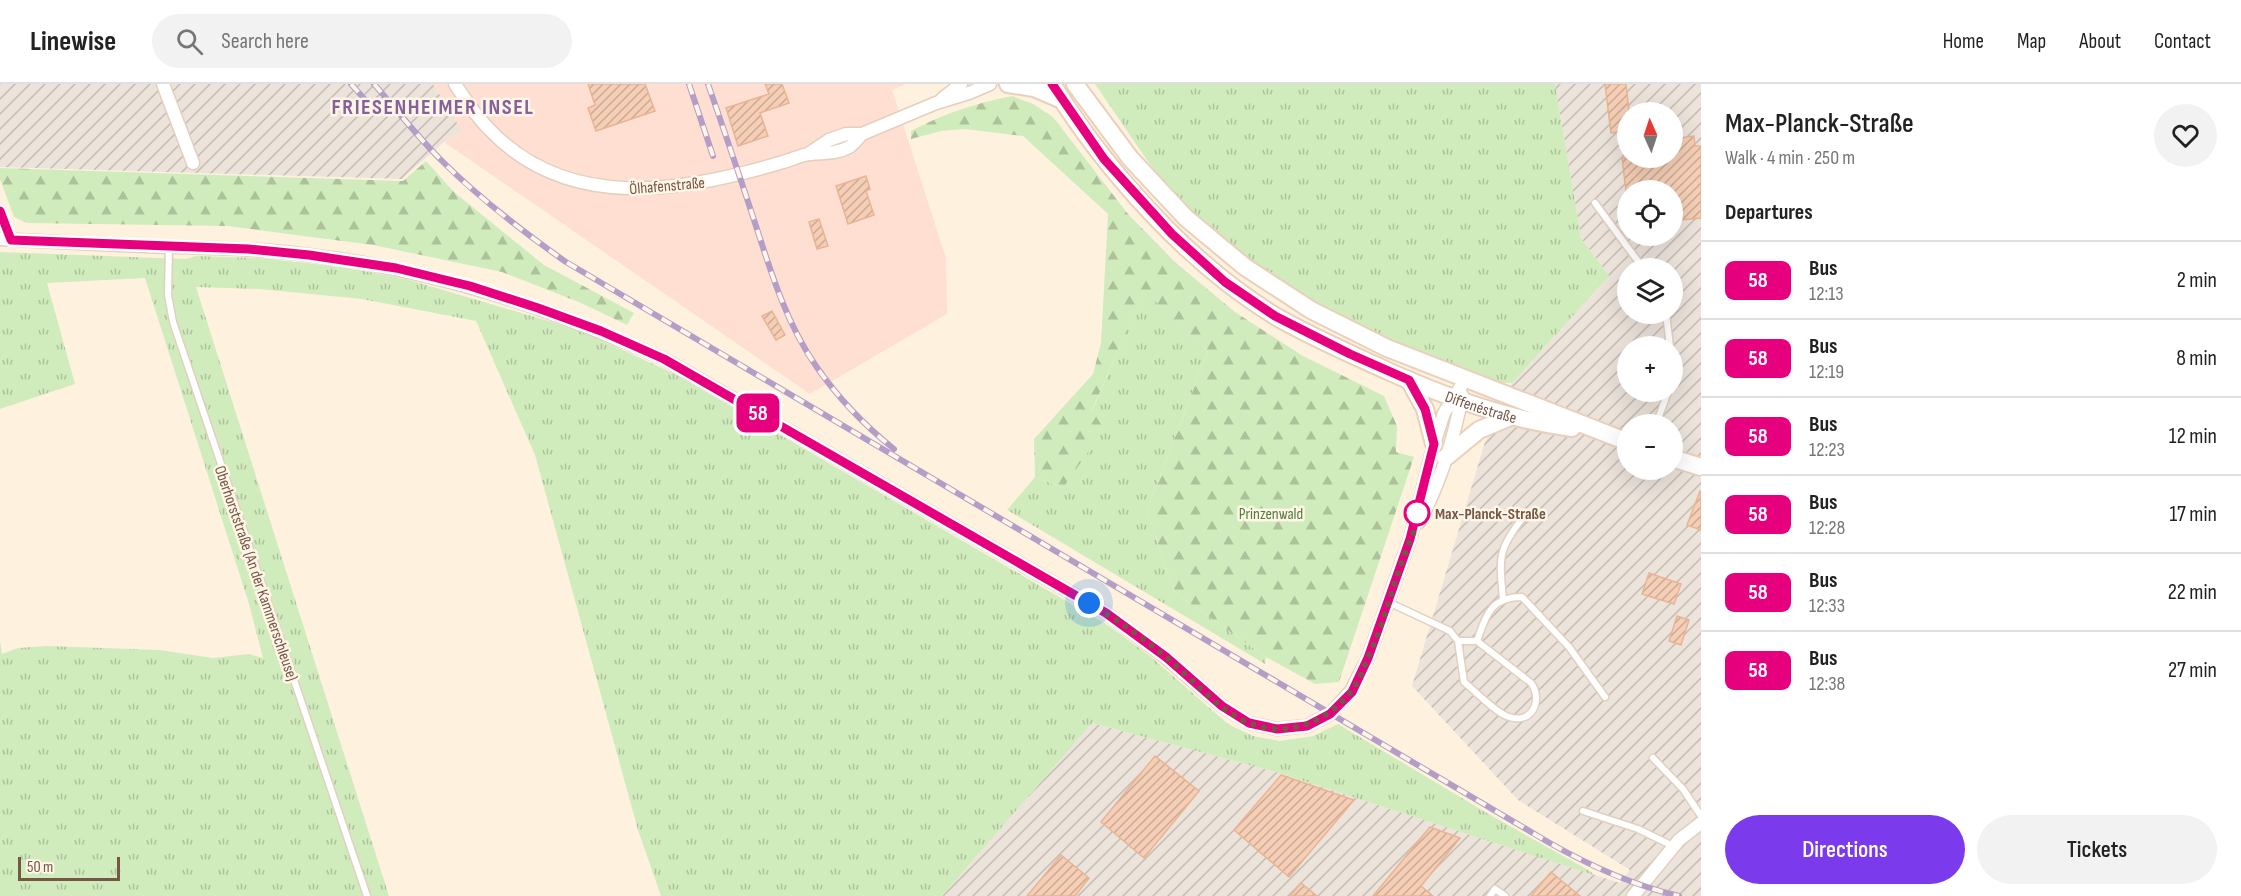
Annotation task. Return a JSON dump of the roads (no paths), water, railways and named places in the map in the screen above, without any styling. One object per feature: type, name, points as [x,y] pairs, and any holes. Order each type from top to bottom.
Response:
[{"type":"main road","points":[[1008,84],[1034,88],[1062,100]]},
{"type":"main road","name":"Diffenéstraße","points":[[1052,84],[1104,159],[1164,226],[1225,282],[1275,316],[1350,354],[1409,380],[1510,417],[1596,432]]},
{"type":"main road","name":"Diffenéstraße","points":[[1080,88],[1130,158],[1186,218],[1245,267],[1311,309],[1387,348],[1617,439]]},
{"type":"main road","points":[[1409,380],[1425,409],[1434,444]]},
{"type":"main road","points":[[1445,458],[1479,430],[1510,417]]},
{"type":"main road","points":[[1683,461],[1701,467]]},
{"type":"street","points":[[163,84],[193,163]]},
{"type":"street","name":"Ölhafenstraße","points":[[456,84],[488,129],[536,165],[575,181],[622,189],[663,188],[698,184],[729,177],[806,155],[829,140],[846,134],[862,134],[936,103],[990,84]]},
{"type":"street","name":"Ölhafenstraße","points":[[936,103],[961,84]]},
{"type":"street","points":[[6,240],[248,249],[396,268],[470,286],[601,331],[664,359],[1106,613],[1166,657],[1222,706],[1249,723],[1277,729],[1307,726],[1330,714],[1352,692],[1368,658],[1410,539],[1444,413],[1458,398]]},
{"type":"street","points":[[1410,539],[1431,500],[1458,419],[1458,398],[1465,380]]},
{"type":"street","points":[[1632,896],[1674,847],[1701,823]]},
{"type":"lane","points":[[1595,203],[1636,258]]},
{"type":"lane","points":[[0,211],[6,240]]},
{"type":"lane","name":"Oberhorststraße (An der Kammerschleuse)","points":[[169,247],[168,295],[173,322],[367,896]]},
{"type":"lane","points":[[1503,600],[1500,569],[1502,549],[1521,520]]},
{"type":"lane","points":[[1478,641],[1486,616],[1496,603],[1510,597],[1522,597],[1569,647],[1605,697]]},
{"type":"lane","points":[[1388,602],[1450,631],[1458,641],[1464,682],[1507,717],[1516,719],[1528,716],[1535,710],[1536,690],[1531,682],[1478,641],[1458,641]]},
{"type":"lane","points":[[1653,758],[1683,789],[1701,816]]},
{"type":"lane","points":[[1582,811],[1638,829],[1674,847]]},
{"type":"lane","points":[[1490,896],[1495,889],[1505,896]]},
{"type":"railway","points":[[351,84],[377,113]]},
{"type":"railway","points":[[374,84],[424,142],[470,188],[566,262],[1548,842],[1612,874],[1679,896]]},
{"type":"railway","points":[[689,84],[713,156]]},
{"type":"railway","points":[[708,84],[773,278],[805,350],[842,400],[894,449]]},
{"type":"place","name":"Max-Planck-Straße","points":[[1417,513]]},
{"type":"district","name":"FRIESENHEIMER INSEL","points":[[433,106]]},
{"type":"park label","name":"Prinzenwald","points":[[1271,513]]}]
